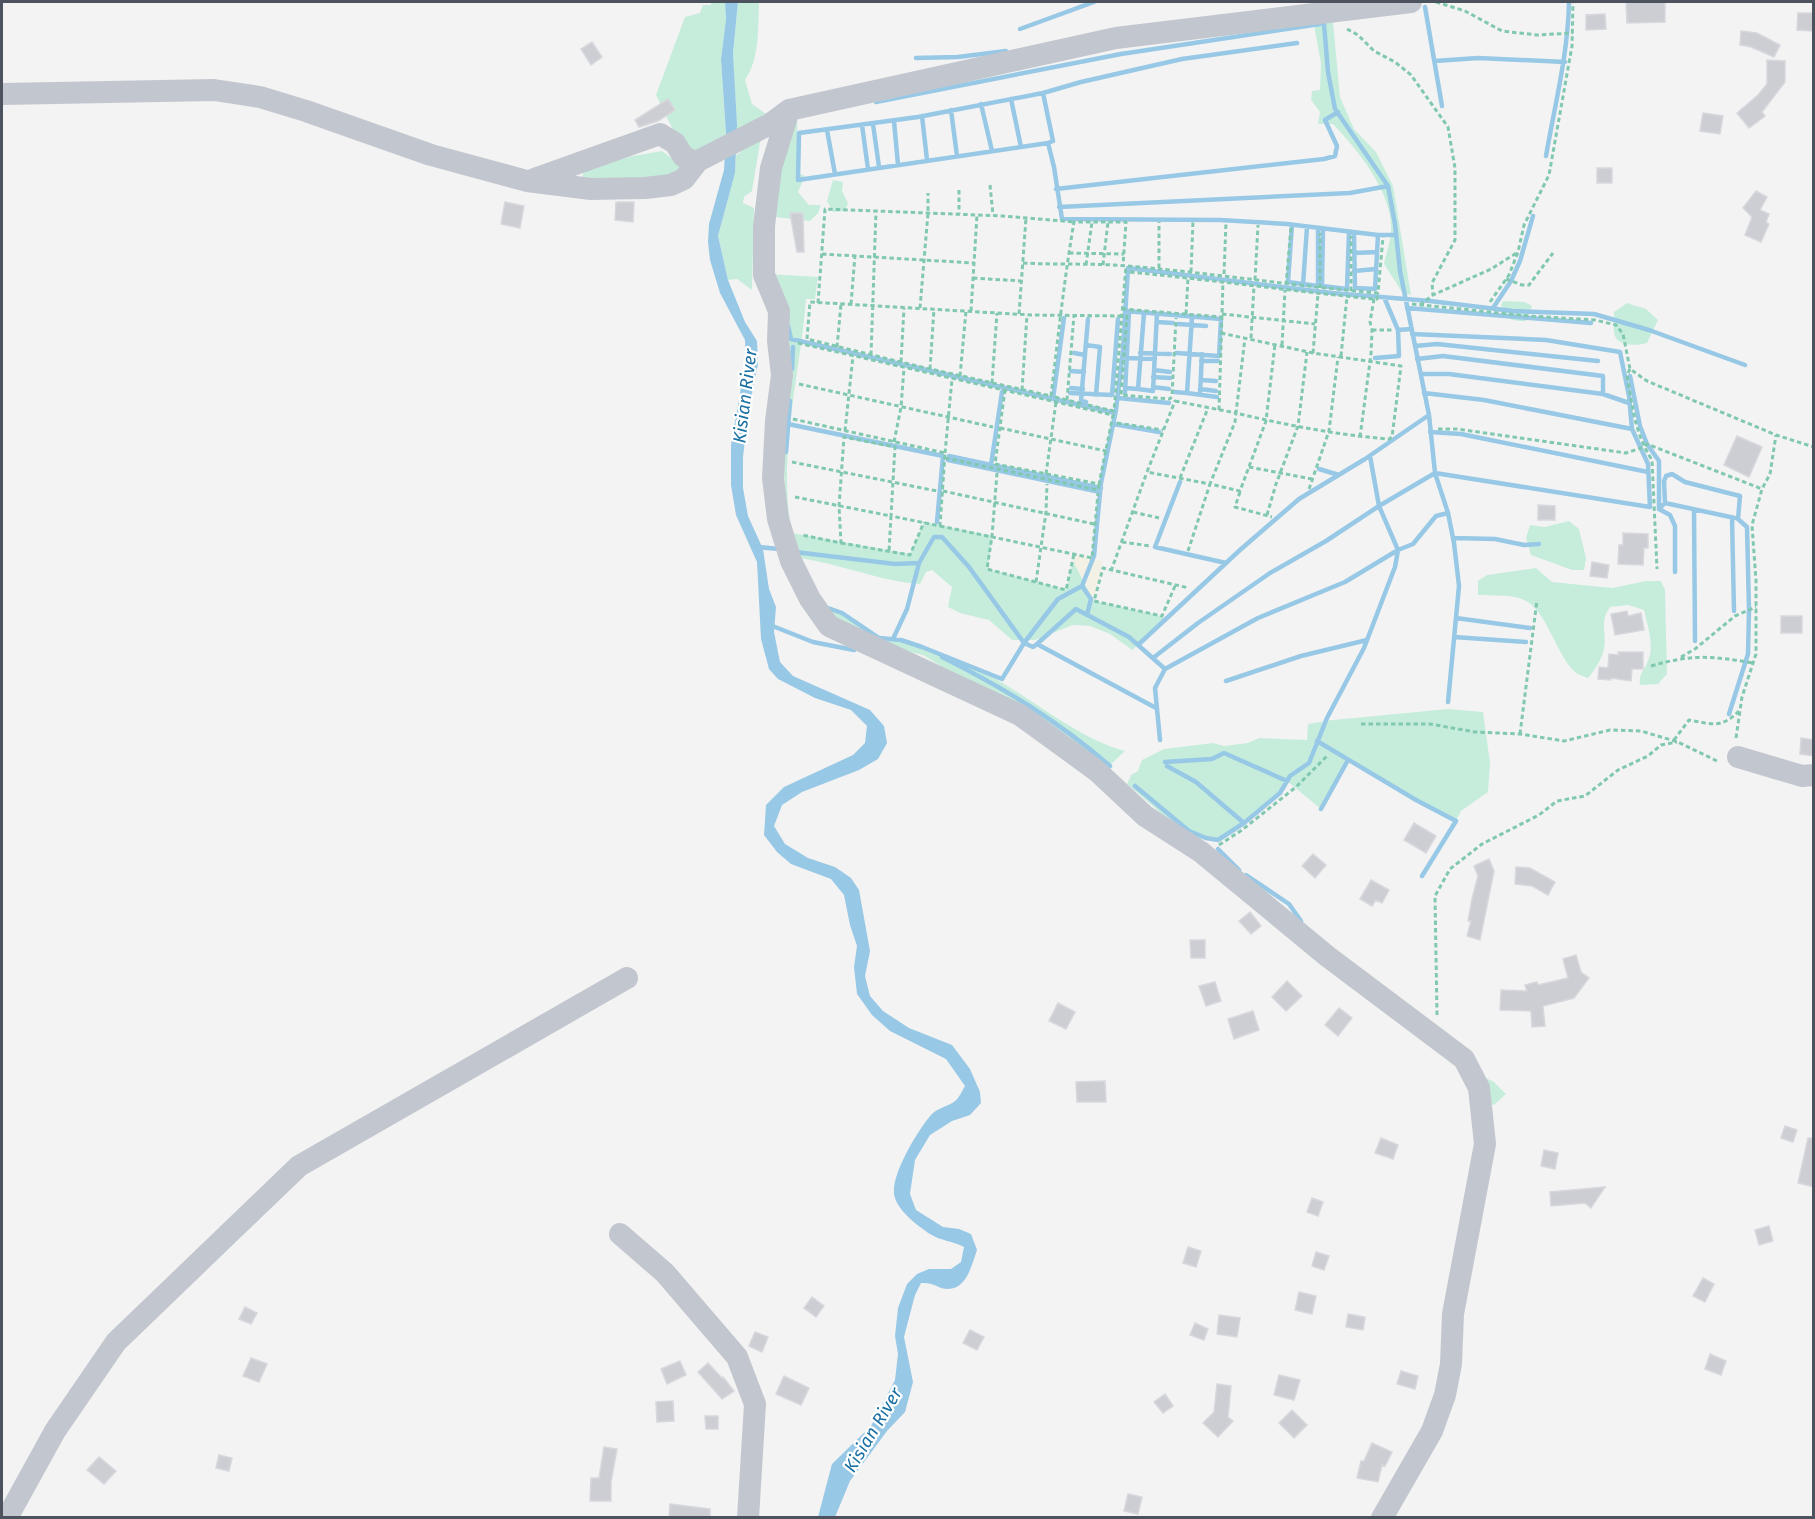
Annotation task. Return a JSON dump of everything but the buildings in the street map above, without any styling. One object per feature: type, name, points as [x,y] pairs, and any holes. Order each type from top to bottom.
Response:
[{"type":"street","points":[[2,94],[214,90],[260,97],[431,155],[526,181],[591,189],[645,188],[671,185],[684,179],[697,162],[770,124],[789,110],[1116,38],[1411,2]]},
{"type":"street","points":[[789,110],[771,168],[764,226],[764,275],[779,311],[778,341],[782,375],[776,421],[773,478],[778,519],[791,561],[810,599],[829,626],[1020,715],[1097,771],[1144,816],[1209,858],[1327,956],[1464,1059],[1479,1088],[1485,1144],[1453,1314],[1451,1364],[1445,1395],[1432,1431],[1382,1518]]},
{"type":"street","points":[[526,181],[660,134],[675,143],[683,156],[697,162]]},
{"type":"street","points":[[1730,760],[1803,776],[1814,775]]},
{"type":"street","points":[[7,1518],[11,1507],[55,1431],[116,1342],[299,1166],[627,978]]},
{"type":"street","points":[[620,1234],[665,1273],[737,1357],[755,1404],[748,1518]]},
{"type":"path","points":[[1436,2],[1465,11],[1502,32],[1537,35],[1573,33]]},
{"type":"path","points":[[1490,302],[1506,279],[1518,252],[1524,225],[1549,175],[1572,46],[1573,2]]},
{"type":"path","points":[[1328,12],[1340,26],[1358,35],[1374,51],[1395,62],[1411,75],[1448,127],[1455,168],[1455,240],[1432,283],[1433,295]]},
{"type":"path","points":[[990,185],[993,215]]},
{"type":"path","points":[[959,190],[960,214]]},
{"type":"path","points":[[920,309],[928,193]]},
{"type":"path","points":[[818,303],[825,209],[977,214],[1074,222],[1126,222],[1121,395],[1170,399],[1266,421],[1360,437],[1389,440],[1392,436],[1401,366],[1307,352],[1221,333]]},
{"type":"path","points":[[871,355],[876,211]]},
{"type":"path","points":[[960,376],[973,278],[977,214]]},
{"type":"path","points":[[1019,314],[1026,218]]},
{"type":"path","points":[[1191,272],[1192,221]]},
{"type":"path","points":[[1074,222],[1067,266],[1061,315],[1051,396],[807,339],[810,302],[1027,315],[1061,315],[1074,315],[1124,316]]},
{"type":"path","points":[[1086,266],[1092,222]]},
{"type":"path","points":[[1103,266],[1108,222]]},
{"type":"path","points":[[1159,222],[1159,269]]},
{"type":"path","points":[[1224,275],[1226,222]]},
{"type":"path","points":[[1255,280],[1258,225]]},
{"type":"path","points":[[1282,346],[1282,321],[1291,228]]},
{"type":"path","points":[[1320,233],[1320,288]]},
{"type":"path","points":[[1351,236],[1351,291]]},
{"type":"path","points":[[1360,437],[1370,361],[1372,330],[1370,322],[1377,293],[1383,237]]},
{"type":"path","points":[[1420,305],[1433,295],[1491,269],[1518,252]]},
{"type":"path","points":[[1069,253],[1124,254]]},
{"type":"path","points":[[1506,279],[1528,285],[1553,253]]},
{"type":"path","points":[[822,254],[974,263]]},
{"type":"path","points":[[850,305],[855,255]]},
{"type":"path","points":[[1023,264],[1124,266],[1377,293]]},
{"type":"path","points":[[1130,272],[1376,299]]},
{"type":"path","points":[[973,278],[1021,281]]},
{"type":"path","points":[[1186,314],[1188,278]]},
{"type":"path","points":[[1219,410],[1223,281]]},
{"type":"path","points":[[1251,339],[1254,286]]},
{"type":"path","points":[[1313,353],[1318,294]]},
{"type":"path","points":[[1309,489],[1329,431],[1347,296]]},
{"type":"path","points":[[837,347],[841,304]]},
{"type":"path","points":[[1412,304],[1595,320],[1616,325],[1623,334],[1630,369],[1627,375],[1635,424],[1644,447],[1653,460],[1657,569]]},
{"type":"path","points":[[901,362],[904,308]]},
{"type":"path","points":[[930,369],[934,309]]},
{"type":"path","points":[[1122,309],[1251,316],[1315,324]]},
{"type":"path","points":[[992,383],[997,313]]},
{"type":"path","points":[[1022,390],[1027,315]]},
{"type":"path","points":[[1067,400],[1074,315]]},
{"type":"path","points":[[789,341],[952,379],[1114,411],[1124,316]]},
{"type":"path","points":[[1170,399],[1176,318]]},
{"type":"path","points":[[1372,330],[1394,330]]},
{"type":"path","points":[[1188,551],[1210,484],[1235,422],[1245,338]]},
{"type":"path","points":[[1272,517],[1235,507],[1266,421],[1275,344]]},
{"type":"path","points":[[1267,515],[1298,426],[1307,352]]},
{"type":"path","points":[[844,431],[853,356]]},
{"type":"path","points":[[894,442],[901,407],[904,368]]},
{"type":"path","points":[[1630,369],[1647,381],[1776,435],[1814,447]]},
{"type":"path","points":[[940,526],[952,379]]},
{"type":"path","points":[[799,384],[993,427]]},
{"type":"path","points":[[1005,390],[995,464],[1099,484]]},
{"type":"path","points":[[1046,474],[1056,399]]},
{"type":"path","points":[[790,496],[1092,558],[1099,484],[1113,415],[1056,399]]},
{"type":"path","points":[[1111,571],[1175,401]]},
{"type":"path","points":[[1180,478],[1208,408]]},
{"type":"path","points":[[793,419],[1098,491]]},
{"type":"path","points":[[1117,423],[1164,430]]},
{"type":"path","points":[[1000,428],[1106,451]]},
{"type":"path","points":[[1438,429],[1457,429],[1626,453],[1647,444],[1762,489]]},
{"type":"path","points":[[1360,724],[1430,724],[1476,732],[1520,734],[1564,741],[1610,730],[1641,731],[1730,760],[1735,746],[1742,697],[1756,654],[1752,525],[1762,489],[1770,474],[1776,435]]},
{"type":"path","points":[[841,543],[839,506],[844,437],[895,447],[889,551]]},
{"type":"path","points":[[790,473],[790,461],[937,491]]},
{"type":"path","points":[[1249,467],[1312,479]]},
{"type":"path","points":[[1147,472],[1240,491]]},
{"type":"path","points":[[997,473],[987,569],[1066,590],[1074,554]]},
{"type":"path","points":[[1036,582],[1046,512],[1047,484]]},
{"type":"path","points":[[943,490],[1094,524]]},
{"type":"path","points":[[1132,512],[1159,518]]},
{"type":"path","points":[[792,533],[910,555],[924,522]]},
{"type":"path","points":[[1122,542],[1150,546]]},
{"type":"path","points":[[1175,586],[1162,616],[1094,600],[1103,568],[1189,588]]},
{"type":"path","points":[[1520,734],[1537,600]]},
{"type":"path","points":[[1651,666],[1678,658],[1695,649],[1735,616],[1756,607]]},
{"type":"path","points":[[1678,658],[1725,658],[1753,663]]},
{"type":"path","points":[[1438,1040],[1435,896],[1450,869],[1482,844],[1539,815],[1557,801],[1585,796],[1618,770],[1648,756],[1661,745],[1676,741],[1689,720],[1719,725],[1730,720],[1740,710]]},
{"type":"path","points":[[1209,858],[1220,843],[1242,830],[1296,788],[1327,756]]},
{"type":"green space","points":[[711,2],[725,2],[726,19],[721,59],[726,134],[692,157],[677,138],[656,95],[685,17],[700,13],[703,5],[711,5]]},
{"type":"green space","points":[[738,2],[759,2],[756,53],[745,80],[752,104],[766,114],[737,134],[733,53]]},
{"type":"green space","points":[[1333,22],[1340,97],[1354,129],[1376,152],[1393,186],[1411,295],[1402,292],[1384,264],[1391,232],[1387,203],[1381,188],[1363,160],[1333,124],[1318,124],[1320,112],[1311,100],[1312,91],[1320,90],[1321,63],[1314,25]]},
{"type":"green space","points":[[797,111],[798,173],[805,176],[798,192],[809,205],[821,205],[818,213],[810,221],[776,217],[773,182]]},
{"type":"green space","points":[[761,137],[752,191],[744,197],[743,203],[754,208],[752,290],[737,279],[728,280],[718,236],[735,173],[736,155],[743,147]]},
{"type":"green space","points":[[662,151],[682,166],[673,176],[581,181],[585,168]]},
{"type":"green space","points":[[833,180],[843,182],[842,191],[848,203],[845,211],[833,212],[827,201]]},
{"type":"green space","points":[[767,274],[818,277],[815,299],[806,299],[788,445],[788,504],[792,533],[910,554],[924,522],[992,536],[988,569],[1066,590],[1073,561],[1094,601],[1162,616],[1165,621],[1132,650],[1110,634],[1090,626],[1073,625],[1035,640],[1012,640],[989,620],[960,613],[948,607],[952,587],[932,570],[926,572],[920,584],[798,558],[789,533]]},
{"type":"green space","points":[[1503,301],[1525,302],[1532,306],[1526,321],[1510,319],[1501,305]]},
{"type":"green space","points":[[1627,303],[1646,309],[1658,320],[1647,343],[1628,344],[1616,338],[1614,312]]},
{"type":"green space","points":[[1569,521],[1579,529],[1586,558],[1584,570],[1572,570],[1531,555],[1526,538],[1530,525],[1545,527]]},
{"type":"green space","points":[[1536,568],[1552,582],[1612,588],[1646,581],[1661,581],[1665,590],[1667,674],[1658,684],[1640,685],[1640,677],[1649,658],[1651,647],[1644,610],[1628,605],[1610,607],[1604,623],[1603,653],[1598,665],[1588,678],[1576,673],[1568,664],[1539,613],[1532,605],[1513,597],[1478,595],[1478,581],[1487,575]]},
{"type":"green space","points":[[830,610],[881,637],[904,641],[978,670],[1076,730],[1125,751],[1107,768],[923,655],[869,642],[830,623]]},
{"type":"green space","points":[[1448,709],[1483,712],[1490,763],[1488,792],[1461,811],[1456,821],[1348,760],[1321,809],[1287,781],[1280,793],[1244,823],[1218,840],[1195,839],[1127,784],[1131,775],[1138,771],[1142,760],[1164,749],[1213,743],[1224,746],[1248,743],[1259,738],[1307,740],[1308,724]]},
{"type":"green space","points":[[1486,1078],[1494,1082],[1506,1094],[1494,1105],[1487,1103]]},
{"type":"sand","points":[[1074,554],[1103,561],[1094,601],[1073,561]]},
{"type":"water","name":"Kisian River","points":[[725,2],[738,2],[733,53],[737,125],[735,173],[718,236],[728,280],[745,322],[757,341],[758,364],[748,413],[743,457],[743,488],[748,516],[763,549],[769,589],[776,607],[774,632],[780,662],[793,676],[870,710],[884,726],[887,743],[878,759],[859,770],[802,792],[782,805],[774,826],[785,844],[808,858],[835,867],[851,878],[859,890],[870,951],[865,976],[870,996],[883,1011],[909,1028],[952,1045],[970,1069],[980,1092],[981,1103],[970,1115],[952,1121],[930,1135],[915,1160],[910,1194],[916,1210],[943,1227],[959,1229],[971,1234],[977,1250],[973,1262],[968,1275],[960,1285],[954,1288],[945,1289],[921,1283],[915,1295],[904,1337],[913,1382],[905,1412],[887,1431],[850,1481],[835,1517],[818,1517],[832,1464],[871,1426],[895,1380],[898,1354],[895,1336],[898,1308],[907,1284],[917,1274],[929,1269],[951,1269],[961,1262],[964,1247],[934,1236],[919,1226],[898,1205],[894,1185],[901,1163],[919,1131],[934,1112],[955,1101],[965,1086],[946,1059],[890,1031],[872,1015],[857,994],[854,967],[857,946],[844,895],[831,879],[791,864],[777,852],[764,835],[766,805],[784,787],[853,755],[865,743],[867,726],[851,710],[815,698],[778,679],[769,669],[761,639],[757,562],[736,515],[731,485],[731,445],[746,359],[745,340],[720,293],[710,260],[708,242],[709,224],[724,170],[726,134],[721,59],[726,19]]},
{"type":"waterway","points":[[1020,29],[1094,2]]},
{"type":"waterway","points":[[1546,156],[1564,60],[1569,2]]},
{"type":"waterway","points":[[1425,7],[1442,106]]},
{"type":"waterway","points":[[876,102],[1121,54],[1320,24]]},
{"type":"waterway","points":[[1324,24],[1328,72],[1335,109],[1388,186],[1400,271],[1429,415],[1435,473],[1448,513],[1454,543],[1459,586],[1448,702]]},
{"type":"waterway","points":[[1048,143],[798,180],[799,133],[918,117],[1043,93],[1182,59],[1297,43]]},
{"type":"waterway","points":[[916,58],[958,57],[1006,51]]},
{"type":"waterway","points":[[1435,61],[1478,58],[1565,62]]},
{"type":"waterway","points":[[1043,93],[1053,141],[1048,143],[1062,219],[1220,220],[1396,235]]},
{"type":"waterway","points":[[1011,99],[1021,147]]},
{"type":"waterway","points":[[981,104],[992,151]]},
{"type":"waterway","points":[[951,110],[957,156]]},
{"type":"waterway","points":[[1056,189],[1335,156],[1337,146],[1325,120],[1338,112]]},
{"type":"waterway","points":[[922,116],[927,160]]},
{"type":"waterway","points":[[894,121],[898,165]]},
{"type":"waterway","points":[[873,124],[879,167]]},
{"type":"waterway","points":[[862,125],[868,169]]},
{"type":"waterway","points":[[827,130],[835,174]]},
{"type":"waterway","points":[[1059,207],[1350,193],[1388,186]]},
{"type":"waterway","points":[[1493,308],[1511,281],[1520,261],[1533,216]]},
{"type":"waterway","points":[[1292,225],[1288,282],[1318,286],[1318,229]]},
{"type":"waterway","points":[[1303,285],[1307,227]]},
{"type":"waterway","points":[[1323,229],[1322,286],[1347,289],[1349,232]]},
{"type":"waterway","points":[[1354,233],[1355,288],[1375,289],[1378,235]]},
{"type":"waterway","points":[[1354,253],[1377,252]]},
{"type":"waterway","points":[[828,608],[842,613],[879,638],[901,640],[1002,679],[1024,643],[1058,599],[1082,586],[1094,556],[1101,483],[1116,410],[1123,350],[1128,268],[1332,293],[1513,311],[1594,314],[1649,330],[1745,365]]},
{"type":"waterway","points":[[1354,271],[1376,269]]},
{"type":"waterway","points":[[1384,297],[1398,330]]},
{"type":"waterway","points":[[1407,308],[1591,323]]},
{"type":"waterway","points":[[1125,311],[1221,319],[1219,356],[1176,353]]},
{"type":"waterway","points":[[1125,393],[1129,312]]},
{"type":"waterway","points":[[1125,388],[1138,389],[1144,313]]},
{"type":"waterway","points":[[1138,389],[1153,391],[1157,314]]},
{"type":"waterway","points":[[1192,317],[1187,393],[1217,397]]},
{"type":"waterway","points":[[1053,399],[1064,318]]},
{"type":"waterway","points":[[1085,407],[1086,402],[1081,401],[1088,319]]},
{"type":"waterway","points":[[1070,393],[1112,395],[1118,319]]},
{"type":"waterway","points":[[1157,322],[1173,323]]},
{"type":"waterway","points":[[1178,324],[1206,326]]},
{"type":"waterway","points":[[788,326],[791,339],[1115,413]]},
{"type":"waterway","points":[[1375,358],[1399,356],[1398,330],[1411,329]]},
{"type":"waterway","points":[[1412,334],[1546,340],[1620,352],[1629,396],[1632,429]]},
{"type":"waterway","points":[[1415,346],[1437,344],[1598,361]]},
{"type":"waterway","points":[[1086,345],[1100,347],[1096,395]]},
{"type":"waterway","points":[[792,369],[793,347]]},
{"type":"waterway","points":[[1074,353],[1085,355]]},
{"type":"waterway","points":[[1140,353],[1170,354]]},
{"type":"waterway","points":[[1200,394],[1202,354]]},
{"type":"waterway","points":[[1417,359],[1443,356],[1603,376],[1603,394]]},
{"type":"waterway","points":[[1127,358],[1155,359]]},
{"type":"waterway","points":[[1201,361],[1218,361]]},
{"type":"waterway","points":[[1154,370],[1170,372]]},
{"type":"waterway","points":[[1071,371],[1084,372]]},
{"type":"waterway","points":[[1421,374],[1449,374],[1603,394],[1629,403]]},
{"type":"waterway","points":[[1630,376],[1640,426],[1647,444],[1659,461],[1659,509]]},
{"type":"waterway","points":[[1153,377],[1170,378]]},
{"type":"waterway","points":[[1201,380],[1216,381]]},
{"type":"waterway","points":[[1153,387],[1169,389]]},
{"type":"waterway","points":[[1071,388],[1083,389]]},
{"type":"waterway","points":[[1200,389],[1216,391]]},
{"type":"waterway","points":[[991,465],[1002,392]]},
{"type":"waterway","points":[[1174,392],[1187,393]]},
{"type":"waterway","points":[[1153,658],[1198,623],[1270,573],[1435,473],[1650,507],[1648,464],[1632,429],[1484,400],[1424,393]]},
{"type":"waterway","points":[[1118,398],[1169,403]]},
{"type":"waterway","points":[[786,452],[790,401]]},
{"type":"waterway","points":[[1138,645],[1240,550],[1299,499],[1365,459],[1429,415]]},
{"type":"waterway","points":[[788,424],[943,456],[937,522]]},
{"type":"waterway","points":[[1113,424],[1159,432]]},
{"type":"waterway","points":[[1430,432],[1461,434],[1648,472]]},
{"type":"waterway","points":[[949,456],[1101,488]]},
{"type":"waterway","points":[[1160,740],[1155,688],[1165,669],[1258,618],[1345,582],[1398,550],[1379,506],[1370,456]]},
{"type":"waterway","points":[[948,460],[1100,492]]},
{"type":"waterway","points":[[1319,469],[1339,475]]},
{"type":"waterway","points":[[1665,503],[1664,481],[1666,476],[1672,474],[1685,482],[1740,496],[1738,519],[1747,527],[1748,654],[1729,714]]},
{"type":"waterway","points":[[1180,482],[1155,547],[1226,563]]},
{"type":"waterway","points":[[1659,509],[1665,503],[1735,518]]},
{"type":"waterway","points":[[1659,509],[1670,515],[1675,526],[1675,572]]},
{"type":"waterway","points":[[1694,510],[1695,641]]},
{"type":"waterway","points":[[1135,786],[1189,831],[1218,840],[1244,823],[1280,793],[1290,776],[1309,763],[1327,718],[1364,648],[1395,567],[1398,550],[1413,544],[1436,516],[1448,513]]},
{"type":"waterway","points":[[1732,517],[1734,611]]},
{"type":"waterway","points":[[795,552],[895,564],[919,563],[934,537],[942,537],[969,567],[1024,643],[1033,647],[1037,644],[1156,708]]},
{"type":"waterway","points":[[1453,538],[1495,539],[1524,545],[1539,544]]},
{"type":"waterway","points":[[758,547],[779,549]]},
{"type":"waterway","points":[[893,639],[907,609],[919,563]]},
{"type":"waterway","points":[[1082,586],[1091,599],[1087,615]]},
{"type":"waterway","points":[[1037,644],[1076,609],[1129,637],[1165,669]]},
{"type":"waterway","points":[[1456,618],[1530,628]]},
{"type":"waterway","points":[[770,625],[813,642],[854,650]]},
{"type":"waterway","points":[[1454,637],[1526,642]]},
{"type":"waterway","points":[[1226,681],[1301,656],[1367,640]]},
{"type":"waterway","points":[[942,657],[1030,706],[1071,734],[1110,766]]},
{"type":"waterway","points":[[1317,741],[1456,821],[1422,876]]},
{"type":"waterway","points":[[1165,762],[1212,759],[1224,753],[1287,781]]},
{"type":"waterway","points":[[1321,809],[1348,760]]},
{"type":"waterway","points":[[1167,766],[1196,782],[1244,823]]},
{"type":"waterway","points":[[1218,849],[1239,870]]},
{"type":"waterway","points":[[1246,875],[1289,904],[1301,921]]}]
